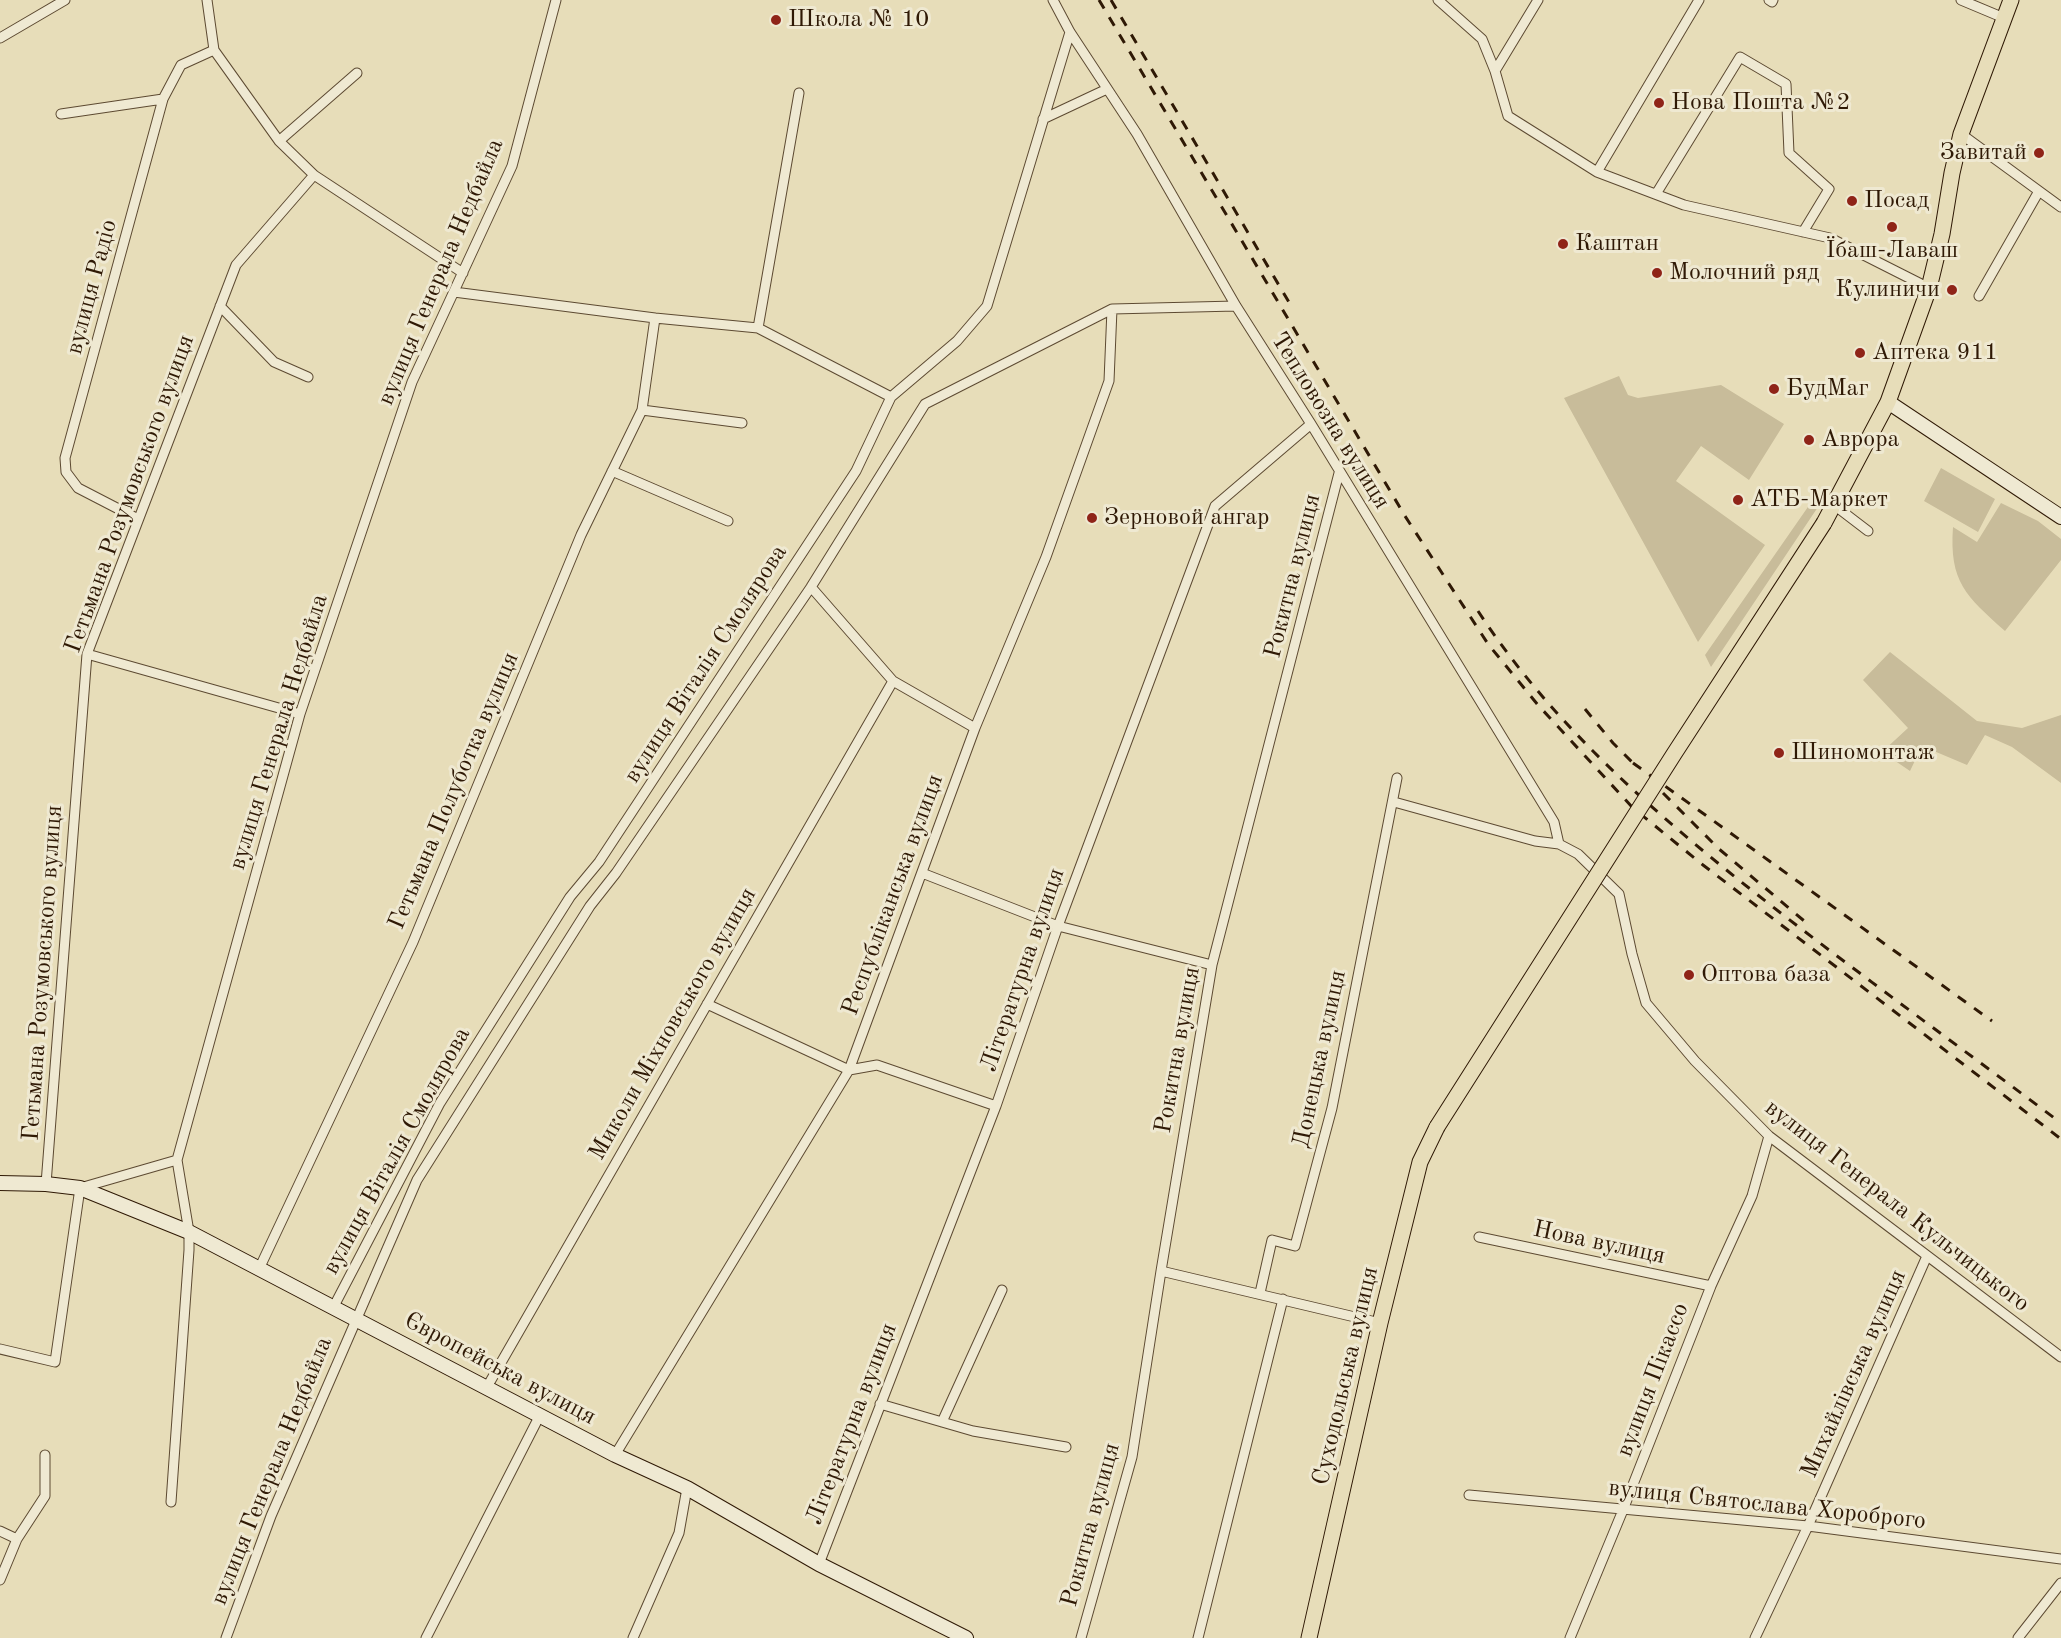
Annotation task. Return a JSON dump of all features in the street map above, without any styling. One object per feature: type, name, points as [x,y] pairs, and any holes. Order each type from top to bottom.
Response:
[{"type":"main road","name":"Суходольська вулиця","points":[[1309,1638],[1380,1323],[1420,1162],[1437,1127],[1824,523],[1888,402],[1929,288],[1961,134],[2011,0]]},
{"type":"street","points":[[0,38],[65,0]]},
{"type":"street","points":[[207,0],[214,50],[279,141],[314,175],[463,273]]},
{"type":"street","name":"вулиця Генерала Недбайла","points":[[171,1502],[189,1232],[177,1160],[300,714],[412,382],[512,166],[556,0]]},
{"type":"street","name":"Тепловозна вулиця","points":[[1053,0],[1070,32],[1137,134],[1236,306],[1311,424],[1554,822],[1559,844]]},
{"type":"street","points":[[1438,0],[1482,39],[1495,71],[1508,116],[1597,172],[1684,204],[1830,238],[1929,288]]},
{"type":"street","points":[[1495,71],[1538,0]]},
{"type":"street","points":[[1597,172],[1699,0]]},
{"type":"street","points":[[1961,0],[2004,18]]},
{"type":"street","name":"вулиця Віталія Смолярова","points":[[333,1308],[440,1103],[570,897],[599,862],[856,471],[891,397],[957,341],[987,306],[1070,32]]},
{"type":"street","name":"вулиця Радіо","points":[[138,519],[78,488],[66,472],[65,458],[163,99],[181,65],[214,50]]},
{"type":"street","points":[[1656,194],[1740,57],[1786,84],[1789,153],[1829,189],[1803,232]]},
{"type":"street","points":[[279,141],[357,73]]},
{"type":"street","points":[[1043,119],[1107,89]]},
{"type":"street","points":[[759,328],[799,93]]},
{"type":"street","points":[[61,114],[163,99]]},
{"type":"street","points":[[1961,134],[2061,207]]},
{"type":"street","name":"Гетьмана Розумовського вулиця","points":[[46,1184],[87,654],[236,265],[314,175]]},
{"type":"street","points":[[1979,296],[2039,191]]},
{"type":"street","points":[[454,292],[655,318],[759,328],[891,397]]},
{"type":"street","points":[[220,306],[274,362],[308,377]]},
{"type":"street","name":"вулиця Віталія Смолярова","points":[[355,1319],[417,1180],[590,906],[616,873],[811,587],[925,404],[1112,309],[1236,306]]},
{"type":"street","name":"Республіканська вулиця","points":[[615,1455],[849,1070],[975,728],[1046,558],[1109,381],[1112,309]]},
{"type":"street","name":"Гетьмана Полуботка вулиця","points":[[259,1269],[413,942],[581,535],[642,410],[655,318]]},
{"type":"street","points":[[1888,402],[2061,517]]},
{"type":"street","points":[[642,410],[742,423]]},
{"type":"street","name":"Літературна вулиця","points":[[819,1564],[996,1106],[1058,926],[1215,506],[1311,424]]},
{"type":"street","points":[[612,471],[728,521]]},
{"type":"street","name":"Рокитна вулиця","points":[[1081,1638],[1132,1457],[1212,965],[1339,473]]},
{"type":"street","points":[[1834,505],[1869,531]]},
{"type":"street","points":[[811,587],[893,681],[975,728]]},
{"type":"street","points":[[87,654],[300,714]]},
{"type":"street","name":"Миколи Міхновського вулиця","points":[[487,1387],[893,681]]},
{"type":"street","name":"Донецька вулиця","points":[[1260,1293],[1272,1240],[1295,1246],[1303,1219],[1332,1108],[1397,778]]},
{"type":"street","points":[[1394,802],[1534,841],[1559,844]]},
{"type":"street","name":"вулиця Генерала Кульчицького","points":[[1559,844],[1578,854],[1619,894],[1632,954],[1646,1003],[1695,1061],[1769,1136],[2061,1357]]},
{"type":"street","points":[[922,873],[1058,926],[1212,965]]},
{"type":"street","points":[[707,1004],[849,1070],[877,1065],[996,1106]]},
{"type":"street","name":"вулиця Пікассо","points":[[1570,1638],[1711,1286],[1752,1196],[1769,1136]]},
{"type":"street","points":[[0,1349],[56,1362],[80,1188],[177,1160]]},
{"type":"street","name":"Європейська вулиця","points":[[0,1183],[46,1184],[80,1188],[189,1232],[615,1455],[687,1488],[819,1564],[966,1638]]},
{"type":"street","name":"Нова вулиця","points":[[1479,1238],[1711,1286]]},
{"type":"street","name":"Михайлівська вулиця","points":[[1755,1638],[1808,1526],[1927,1256]]},
{"type":"street","points":[[1161,1271],[1380,1323]]},
{"type":"street","points":[[942,1422],[1002,1290]]},
{"type":"street","points":[[1198,1638],[1283,1299]]},
{"type":"street","name":"вулиця Генерала Недбайла","points":[[226,1638],[271,1516],[355,1319]]},
{"type":"street","points":[[880,1404],[973,1431],[1066,1447]]},
{"type":"street","points":[[426,1638],[540,1415]]},
{"type":"street","points":[[0,1580],[17,1539],[45,1496],[45,1455]]},
{"type":"street","points":[[633,1638],[679,1533],[687,1488]]},
{"type":"street","name":"вулиця Святослава Хороброго","points":[[1469,1495],[1808,1526],[2061,1559]]},
{"type":"street","points":[[0,1532],[17,1539]]},
{"type":"street","points":[[2018,1638],[2061,1583]]},
{"type":"shaded area","points":[[1619,376],[1628,395],[1638,398],[1721,385],[1784,424],[1749,480],[1701,446],[1676,481],[1765,545],[1698,642],[1564,398]]},
{"type":"shaded area","points":[[1941,468],[1995,499],[1978,532],[1924,501]]},
{"type":"shaded area","points":[[1813,502],[1818,504],[1818,507],[1711,667],[1705,655]]},
{"type":"shaded area","points":[[2001,503],[2038,521],[2061,539],[2061,560],[2005,631],[1980,608],[1963,587],[1957,575],[1952,546],[1953,527],[1977,542]]},
{"type":"shaded area","points":[[1890,652],[1977,721],[2022,728],[2061,715],[2061,783],[2012,747],[1985,735],[1967,765],[1922,746],[1910,771],[1882,752],[1908,728],[1863,680]]},
{"type":"railway","points":[[1099,0],[1405,516],[1488,644],[1538,705],[1633,808],[1703,865],[2061,1139]]},
{"type":"railway","points":[[1111,0],[1290,304]]},
{"type":"railway","points":[[1478,611],[1543,697],[1579,737],[1657,811],[1782,914],[2061,1123]]},
{"type":"railway","points":[[1585,709],[1613,743],[1637,767]]},
{"type":"railway","points":[[1633,763],[1992,1021]]},
{"type":"railway","points":[[1663,793],[1719,849],[1809,925]]},
{"type":"place","name":"Школа № 10","points":[[776,20]]},
{"type":"place","name":"Нова Пошта №2","points":[[1659,103]]},
{"type":"place","name":"Завитай","points":[[2039,153]]},
{"type":"place","name":"Посад","points":[[1852,201]]},
{"type":"place","name":"Їбаш-Лаваш","points":[[1892,227]]},
{"type":"place","name":"Каштан","points":[[1563,244]]},
{"type":"place","name":"Молочний ряд","points":[[1657,273]]},
{"type":"place","name":"Кулиничи","points":[[1952,290]]},
{"type":"place","name":"Аптека 911","points":[[1860,353]]},
{"type":"place","name":"БудМаг","points":[[1774,389]]},
{"type":"place","name":"Аврора","points":[[1809,440]]},
{"type":"place","name":"АТБ-Маркет","points":[[1738,500]]},
{"type":"place","name":"Зерновой ангар","points":[[1092,518]]},
{"type":"place","name":"Шиномонтаж","points":[[1779,753]]},
{"type":"place","name":"Оптова база","points":[[1689,975]]}]
